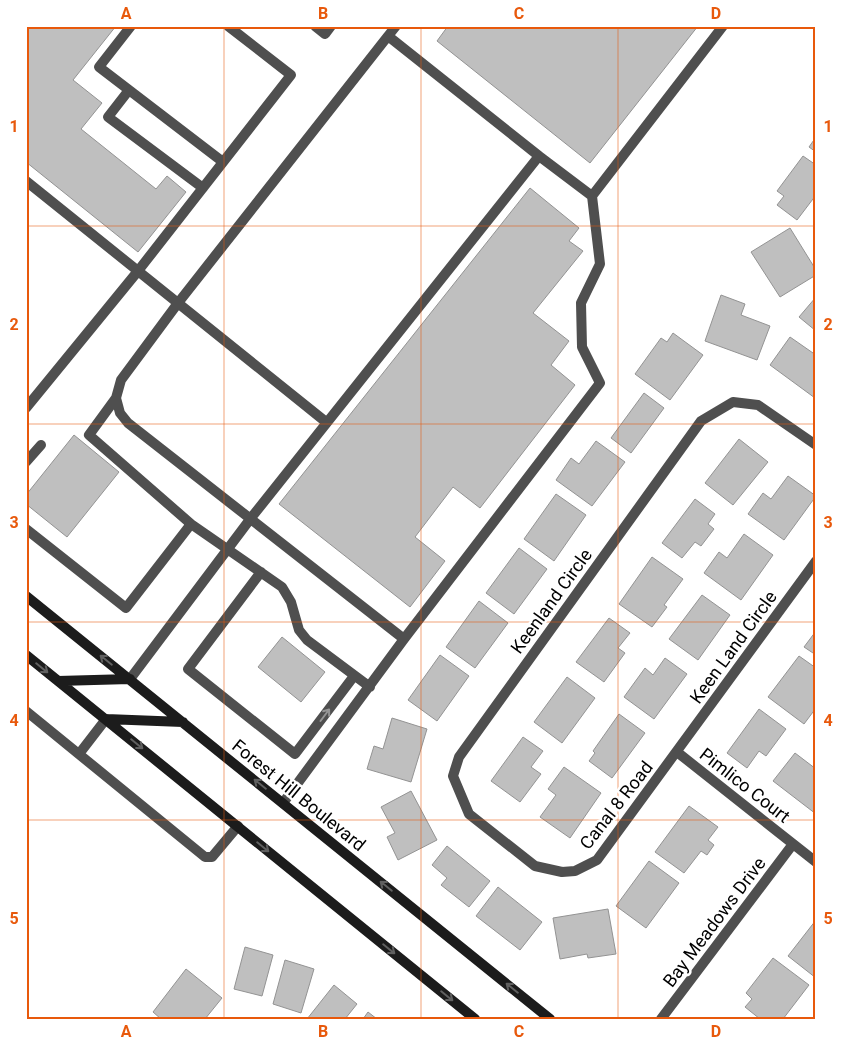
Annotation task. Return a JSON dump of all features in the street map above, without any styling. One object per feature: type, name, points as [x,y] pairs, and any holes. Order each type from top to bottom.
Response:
[{"type":"main road","name":"Forest Hill Boulevard","points":[[26,596],[550,1019]]},
{"type":"main road","points":[[26,655],[474,1019]]},
{"type":"main road","points":[[58,681],[130,679]]},
{"type":"main road","points":[[106,719],[183,722]]},
{"type":"street","points":[[131,26],[99,67],[223,162]]},
{"type":"street","points":[[26,408],[138,271],[291,75],[228,26]]},
{"type":"street","points":[[315,26],[325,34],[332,26]]},
{"type":"street","points":[[370,687],[308,640],[299,630],[291,602],[282,587],[191,524],[89,435],[116,398],[121,380],[178,303],[396,26]]},
{"type":"street","points":[[284,803],[404,639],[600,383],[582,347],[581,303],[600,264],[592,196],[723,26]]},
{"type":"street","points":[[388,36],[592,196]]},
{"type":"street","points":[[128,90],[108,117],[203,188]]},
{"type":"street","points":[[130,679],[326,422],[539,156]]},
{"type":"street","points":[[26,181],[326,422]]},
{"type":"street","points":[[116,398],[120,413],[128,423],[404,639]]},
{"type":"street","name":"Keenland Circle","points":[[575,871],[562,872],[536,866],[469,814],[453,776],[459,757],[701,421],[733,402],[758,405],[816,445]]},
{"type":"street","points":[[26,462],[41,445]]},
{"type":"street","points":[[26,530],[126,608],[191,524]]},
{"type":"street","name":"Keen Land Circle","points":[[678,752],[816,561]]},
{"type":"street","points":[[261,572],[188,669],[295,754],[354,676]]},
{"type":"street","points":[[26,711],[205,857],[212,857],[238,826]]},
{"type":"street","points":[[79,754],[106,719]]},
{"type":"street","name":"Canal 8 Road","points":[[575,871],[597,860],[678,752]]},
{"type":"street","name":"Pimlico Court","points":[[678,752],[816,862]]},
{"type":"street","name":"Bay Meadows Drive","points":[[661,1019],[793,844]]},
{"type":"building","points":[[26,26],[116,26],[73,80],[102,103],[81,129],[156,189],[167,176],[186,192],[138,252],[26,162]]},
{"type":"building","points":[[448,26],[698,26],[590,163],[437,41]]},
{"type":"building","points":[[816,137],[816,152],[809,147]]},
{"type":"building","points":[[803,156],[816,165],[816,195],[797,220],[777,205],[784,196],[777,191]]},
{"type":"building","points":[[530,188],[579,228],[569,241],[583,251],[533,313],[569,341],[551,365],[575,385],[480,508],[453,487],[415,537],[445,561],[410,607],[279,504]]},
{"type":"building","points":[[790,228],[816,270],[816,275],[780,297],[751,252]]},
{"type":"building","points":[[721,295],[745,304],[741,315],[770,326],[757,360],[705,341]]},
{"type":"building","points":[[816,297],[816,331],[799,317]]},
{"type":"building","points":[[673,333],[703,355],[670,400],[635,374],[661,338],[667,342]]},
{"type":"building","points":[[790,337],[813,353],[816,349],[815,398],[770,365]]},
{"type":"building","points":[[644,393],[664,408],[631,453],[611,438]]},
{"type":"building","points":[[74,435],[119,472],[67,537],[26,504],[26,495]]},
{"type":"building","points":[[739,439],[768,462],[733,505],[705,483]]},
{"type":"building","points":[[596,441],[625,462],[592,506],[556,480],[571,458],[579,464]]},
{"type":"building","points":[[788,476],[816,496],[784,540],[748,514],[763,493],[771,499]]},
{"type":"building","points":[[556,494],[586,515],[554,561],[524,539]]},
{"type":"building","points":[[695,499],[715,514],[708,524],[714,529],[701,546],[695,542],[682,558],[662,543]]},
{"type":"building","points":[[744,534],[773,555],[741,600],[704,573],[719,552],[727,558]]},
{"type":"building","points":[[519,548],[547,569],[514,614],[486,593]]},
{"type":"building","points":[[652,557],[683,579],[664,605],[667,607],[652,627],[619,604]]},
{"type":"building","points":[[702,595],[730,615],[698,660],[669,639]]},
{"type":"building","points":[[479,601],[508,623],[475,668],[446,647]]},
{"type":"building","points":[[609,618],[630,633],[618,648],[625,653],[604,682],[576,662]]},
{"type":"building","points":[[816,631],[816,655],[804,647]]},
{"type":"building","points":[[282,637],[325,672],[301,702],[258,667]]},
{"type":"building","points":[[440,655],[469,676],[437,721],[408,700]]},
{"type":"building","points":[[799,656],[816,668],[816,708],[804,724],[768,697]]},
{"type":"building","points":[[665,658],[687,674],[654,719],[624,697],[645,668],[653,675]]},
{"type":"building","points":[[567,677],[595,698],[562,743],[534,722]]},
{"type":"building","points":[[759,709],[786,729],[766,756],[759,751],[747,768],[727,753]]},
{"type":"building","points":[[619,714],[645,733],[612,778],[589,761],[595,753],[593,751]]},
{"type":"building","points":[[392,718],[427,729],[411,782],[367,769],[374,746],[383,749]]},
{"type":"building","points":[[523,737],[543,751],[531,767],[541,774],[520,802],[491,781]]},
{"type":"building","points":[[795,753],[816,769],[816,814],[773,781]]},
{"type":"building","points":[[564,767],[601,793],[570,838],[540,817],[556,795],[548,789]]},
{"type":"building","points":[[411,791],[437,840],[398,860],[387,837],[395,833],[381,807]]},
{"type":"building","points":[[689,806],[718,827],[708,840],[714,845],[707,855],[701,851],[684,873],[655,852]]},
{"type":"building","points":[[447,846],[490,881],[469,907],[441,885],[447,878],[432,865]]},
{"type":"building","points":[[649,861],[679,883],[646,928],[616,906]]},
{"type":"building","points":[[498,887],[542,922],[520,950],[476,916]]},
{"type":"building","points":[[608,909],[616,954],[588,958],[587,954],[560,959],[553,918]]},
{"type":"building","points":[[816,920],[816,978],[788,956]]},
{"type":"building","points":[[245,947],[273,955],[262,996],[234,989]]},
{"type":"building","points":[[773,958],[809,985],[783,1019],[760,1019],[745,1007],[752,999],[746,993]]},
{"type":"building","points":[[285,960],[314,969],[301,1013],[273,1004]]},
{"type":"building","points":[[186,969],[222,998],[205,1019],[161,1019],[153,1012]]},
{"type":"building","points":[[334,985],[357,1004],[345,1019],[307,1019]]},
{"type":"building","points":[[368,1012],[377,1019],[363,1019]]}]
